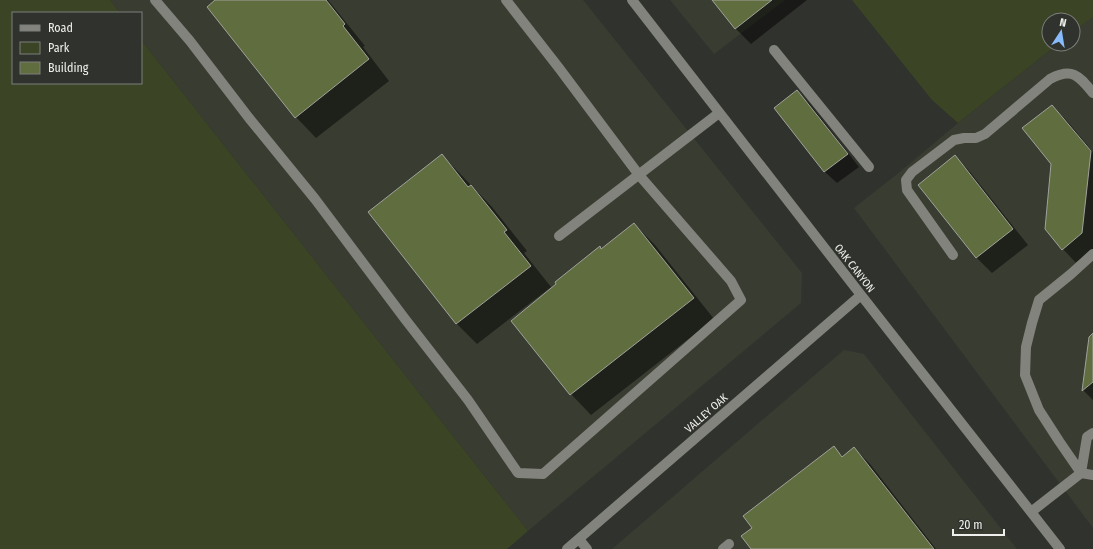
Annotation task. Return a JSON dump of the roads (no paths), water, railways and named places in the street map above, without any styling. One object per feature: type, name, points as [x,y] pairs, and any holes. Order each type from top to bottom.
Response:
[{"type":"street","points":[[155,0],[190,41],[249,118],[315,199],[404,319],[468,400],[518,473],[543,474],[741,300],[731,281],[639,174],[506,0]]},
{"type":"street","name":"OAK CANYON","points":[[632,0],[1060,549]]},
{"type":"street","points":[[774,50],[869,167]]},
{"type":"street","points":[[953,255],[907,190],[906,180],[912,172],[954,140],[976,138],[985,134],[1050,79],[1060,74],[1071,73],[1080,77],[1093,93]]},
{"type":"street","points":[[559,236],[719,113]]},
{"type":"street","points":[[1093,254],[1039,300],[1026,347],[1025,375],[1039,410],[1059,441],[1081,473],[1093,475]]},
{"type":"street","name":"VALLEY OAK","points":[[567,549],[861,295]]},
{"type":"street","points":[[1031,512],[1081,473],[1087,437],[1093,433]]},
{"type":"street","points":[[579,539],[587,549]]}]
